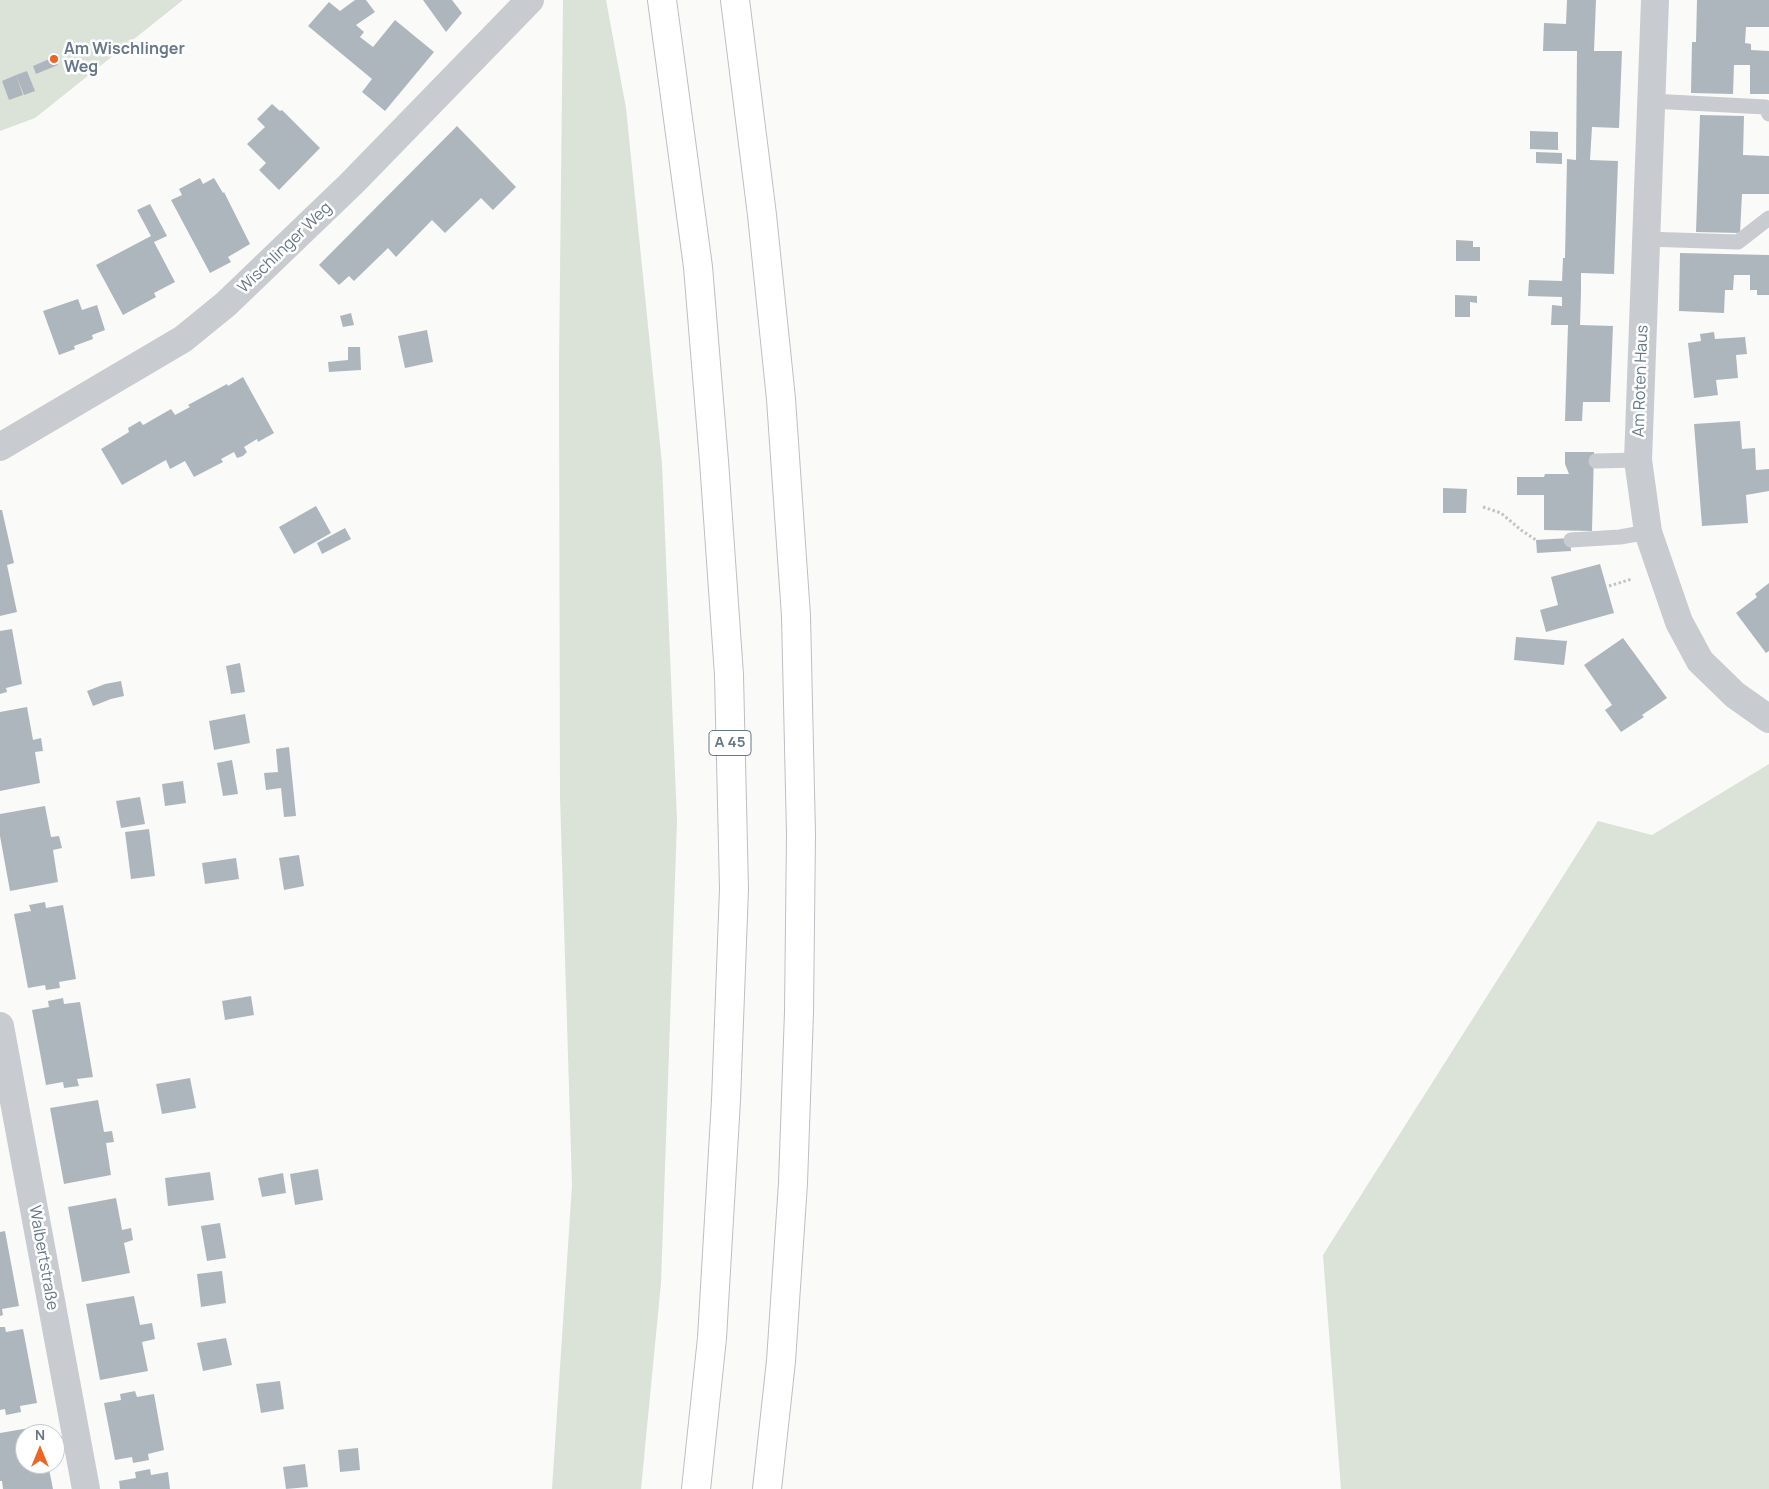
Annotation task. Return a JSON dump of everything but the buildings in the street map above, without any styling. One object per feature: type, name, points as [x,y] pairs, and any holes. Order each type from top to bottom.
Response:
[{"type":"highway","name":"A 45","points":[[662,0],[698,267],[714,452],[729,675],[734,889],[726,1100],[712,1338],[696,1489]]},
{"type":"highway","points":[[735,0],[761,205],[781,399],[796,616],[801,834],[799,1012],[793,1183],[781,1361],[767,1489]]},
{"type":"street","name":"Wischlinger Weg","points":[[0,447],[183,339],[226,304],[352,182],[530,0]]},
{"type":"street","name":"Am Roten Haus","points":[[1655,0],[1638,460],[1648,532],[1679,622],[1700,661],[1735,696],[1769,719]]},
{"type":"street","name":"Walbertstraße","points":[[0,1026],[86,1489]]},
{"type":"lane","points":[[1651,101],[1764,107],[1769,114]]},
{"type":"lane","points":[[1645,239],[1738,242],[1769,218]]},
{"type":"lane","points":[[1596,461],[1638,460]]},
{"type":"lane","points":[[1571,540],[1620,537],[1648,532]]},
{"type":"path","points":[[1483,508],[1500,513],[1536,540]]},
{"type":"path","points":[[1609,586],[1637,577]]},
{"type":"shaded area","name":"Am Wischlinger Weg","points":[[0,0],[183,0],[35,118],[0,131]]},
{"type":"shaded area","points":[[563,0],[606,0],[626,108],[662,464],[677,821],[661,1283],[641,1489],[552,1489],[572,1185],[560,796],[559,367]]},
{"type":"shaded area","points":[[1769,764],[1769,1489],[1341,1489],[1323,1255],[1598,821],[1652,835]]},
{"type":"place","name":"Am Wischlinger Weg","points":[[54,59]]}]
